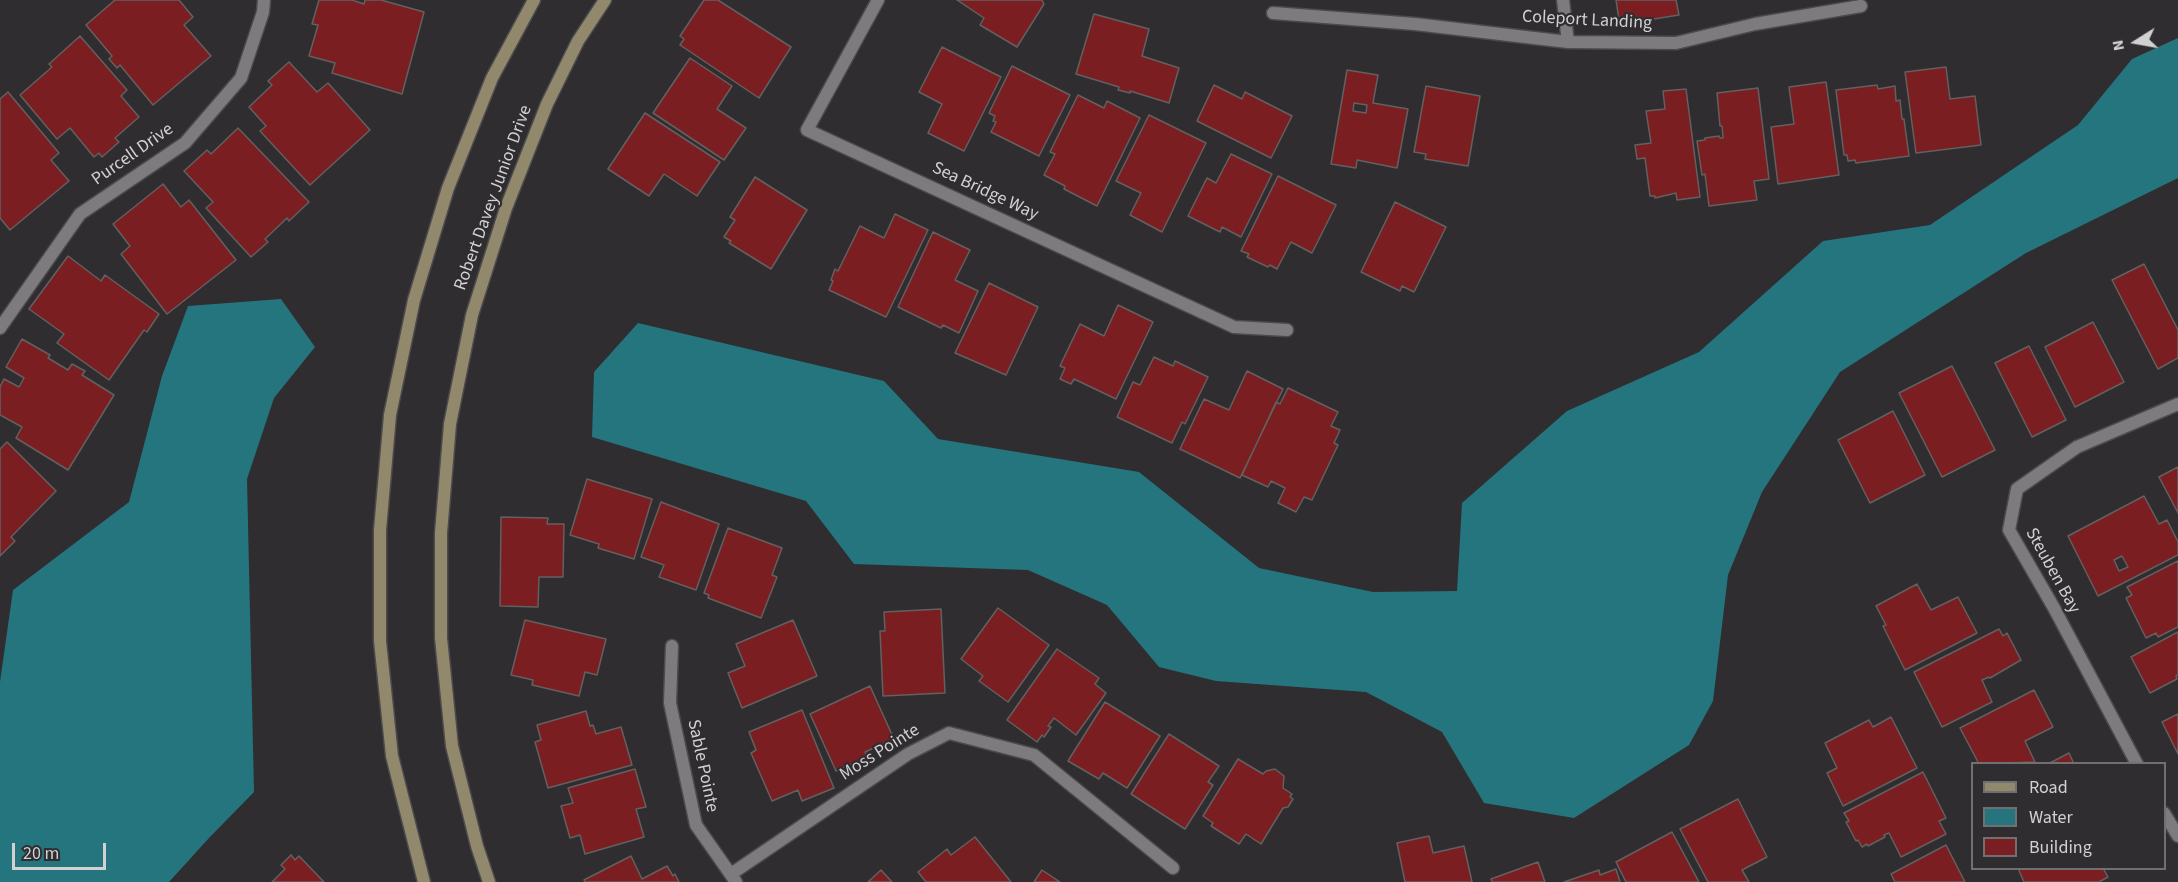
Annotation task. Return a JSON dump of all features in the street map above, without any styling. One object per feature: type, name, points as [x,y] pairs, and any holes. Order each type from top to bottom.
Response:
[{"type":"main road","points":[[424,882],[392,756],[380,641],[380,530],[390,416],[414,300],[448,188],[492,78],[534,0]]},
{"type":"main road","name":"Robert Davey Junior Drive","points":[[489,882],[477,846],[452,746],[441,638],[441,533],[450,424],[472,315],[506,208],[547,104],[578,41],[605,0]]},
{"type":"street","name":"Purcell Drive","points":[[0,328],[80,214],[184,143],[241,78],[264,0]]},
{"type":"street","name":"Sea Bridge Way","points":[[878,0],[807,130],[1234,327],[1287,330]]},
{"type":"street","points":[[1563,0],[1568,42]]},
{"type":"street","name":"Coleport Landing","points":[[1273,13],[1414,24],[1568,42],[1676,43],[1755,24],[1861,6]]},
{"type":"street","name":"Steuben Bay","points":[[2136,762],[2054,608],[2008,530],[2017,489],[2078,447],[2178,404]]},
{"type":"street","name":"Sable Pointe","points":[[672,646],[670,703],[696,825],[733,878]]},
{"type":"street","name":"Moss Pointe","points":[[733,878],[908,754],[949,733],[1034,755],[1173,868]]},
{"type":"street","points":[[2166,816],[2178,836]]},
{"type":"water","points":[[2178,38],[2178,178],[2026,253],[1840,372],[1762,492],[1728,575],[1713,701],[1689,745],[1574,818],[1484,803],[1442,732],[1366,692],[1216,681],[1159,667],[1107,605],[1028,570],[854,564],[806,501],[592,437],[594,372],[638,323],[884,381],[938,439],[1139,472],[1259,568],[1373,592],[1457,591],[1462,503],[1567,411],[1699,352],[1823,241],[1930,225],[2078,125],[2132,59]]},
{"type":"water","points":[[281,299],[315,347],[274,398],[247,479],[254,792],[169,882],[0,882],[0,682],[13,590],[129,502],[162,376],[188,306]]},
{"type":"building","points":[[115,0],[179,0],[193,17],[184,25],[211,56],[153,105],[120,65],[117,68],[109,59],[112,56],[86,25]]},
{"type":"building","points":[[319,0],[352,0],[364,4],[365,0],[381,0],[424,12],[402,94],[332,73],[335,63],[309,56],[318,25],[312,24]]},
{"type":"building","points":[[704,0],[718,0],[791,47],[759,98],[680,45],[684,39],[680,36]]},
{"type":"building","points":[[957,0],[1042,0],[1044,4],[1017,47],[980,25],[984,18]]},
{"type":"building","points":[[1616,0],[1676,0],[1679,15],[1641,21],[1640,17],[1619,20]]},
{"type":"building","points":[[1094,14],[1149,29],[1142,56],[1179,68],[1169,103],[1130,91],[1130,93],[1118,90],[1119,87],[1076,74]]},
{"type":"building","points":[[80,36],[127,90],[121,96],[139,117],[115,138],[119,142],[102,157],[99,153],[94,157],[70,128],[57,139],[20,95],[52,67],[49,64]]},
{"type":"building","points":[[942,47],[1001,77],[964,151],[928,133],[942,104],[919,92]]},
{"type":"building","points":[[690,58],[732,86],[717,109],[746,128],[724,160],[653,113]]},
{"type":"building","points":[[289,62],[317,92],[328,83],[370,130],[310,185],[260,131],[266,126],[249,107],[272,85],[268,81]]},
{"type":"building","points":[[1012,66],[1070,95],[1039,156],[991,132],[996,122],[993,121],[995,116],[989,113]]},
{"type":"building","points":[[1946,67],[1950,99],[1975,96],[1981,145],[1916,153],[1905,72]]},
{"type":"building","points":[[1347,70],[1378,75],[1373,103],[1408,109],[1397,168],[1357,160],[1356,168],[1331,164]],"holes":[[[1354,103],[1367,105],[1366,113],[1353,111]]]},
{"type":"building","points":[[1826,82],[1839,175],[1778,184],[1771,127],[1794,124],[1789,87]]},
{"type":"building","points":[[1214,85],[1242,99],[1245,92],[1292,116],[1271,158],[1197,121]]},
{"type":"building","points":[[1877,85],[1878,89],[1895,86],[1896,101],[1900,100],[1902,119],[1904,119],[1909,156],[1856,163],[1855,160],[1848,161],[1847,155],[1844,155],[1836,90]]},
{"type":"building","points":[[1426,86],[1480,96],[1468,166],[1425,159],[1426,154],[1414,152]]},
{"type":"building","points":[[1758,88],[1769,179],[1754,181],[1757,200],[1709,206],[1705,174],[1702,175],[1697,141],[1719,136],[1723,138],[1717,93]]},
{"type":"building","points":[[1686,89],[1700,197],[1677,200],[1676,193],[1655,198],[1655,196],[1650,196],[1645,158],[1637,159],[1635,145],[1651,143],[1646,111],[1665,109],[1663,91]]},
{"type":"building","points":[[8,92],[59,153],[51,160],[69,181],[10,230],[0,218],[0,99]]},
{"type":"building","points":[[1078,95],[1104,108],[1107,101],[1140,118],[1097,206],[1064,189],[1065,186],[1044,175],[1055,154],[1050,152]]},
{"type":"building","points":[[645,113],[720,162],[697,196],[664,174],[649,196],[608,169]]},
{"type":"building","points":[[1149,115],[1206,143],[1162,232],[1130,215],[1141,193],[1116,181]]},
{"type":"building","points":[[238,128],[309,202],[289,221],[287,218],[265,239],[268,242],[251,257],[206,208],[213,202],[184,171],[207,150],[211,154]]},
{"type":"building","points":[[1231,154],[1272,174],[1241,237],[1222,227],[1220,232],[1188,216],[1207,178],[1216,183]]},
{"type":"building","points":[[1278,176],[1336,205],[1312,253],[1291,242],[1277,269],[1247,257],[1249,254],[1241,251]]},
{"type":"building","points":[[755,177],[807,210],[771,269],[729,243],[731,241],[724,237],[735,220],[730,217]]},
{"type":"building","points":[[163,184],[181,207],[189,200],[236,260],[167,314],[121,254],[130,246],[113,224]]},
{"type":"building","points":[[1395,202],[1446,227],[1414,292],[1402,286],[1400,291],[1361,272]]},
{"type":"building","points":[[895,214],[928,230],[886,317],[829,290],[835,269],[838,271],[860,226],[884,238]]},
{"type":"building","points":[[933,232],[970,250],[955,280],[978,291],[959,333],[943,325],[941,328],[898,307]]},
{"type":"building","points":[[68,256],[101,281],[105,275],[159,314],[147,332],[144,330],[109,380],[57,343],[64,334],[29,309]]},
{"type":"building","points":[[2144,264],[2178,330],[2178,358],[2158,369],[2112,280]]},
{"type":"building","points":[[989,283],[1038,307],[1006,375],[955,353]]},
{"type":"building","points":[[1118,305],[1153,322],[1116,399],[1074,379],[1071,384],[1060,379],[1065,368],[1060,366],[1080,324],[1104,336]]},
{"type":"building","points":[[2093,322],[2124,382],[2075,407],[2045,347]]},
{"type":"building","points":[[22,339],[50,355],[48,358],[68,370],[72,364],[85,371],[82,375],[114,395],[68,470],[16,438],[22,427],[0,415],[0,387],[4,379],[19,387],[24,378],[6,367]]},
{"type":"building","points":[[2029,346],[2066,420],[2032,437],[1995,363]]},
{"type":"building","points":[[1154,357],[1173,366],[1175,361],[1208,377],[1185,424],[1182,422],[1172,443],[1117,417],[1133,382],[1140,385]]},
{"type":"building","points":[[1952,366],[1995,450],[1942,477],[1899,393]]},
{"type":"building","points":[[1247,371],[1283,389],[1240,478],[1180,449],[1204,399],[1229,410]]},
{"type":"building","points":[[1288,388],[1338,412],[1331,426],[1340,430],[1334,443],[1338,445],[1312,500],[1304,497],[1296,512],[1278,503],[1285,488],[1271,481],[1268,487],[1242,475],[1276,402],[1280,404]]},
{"type":"building","points":[[1893,411],[1925,475],[1870,503],[1838,440]]},
{"type":"building","points":[[7,442],[56,491],[11,537],[15,541],[0,556],[0,449]]},
{"type":"building","points":[[2178,467],[2178,513],[2159,477]]},
{"type":"building","points":[[587,479],[652,499],[634,559],[598,548],[599,544],[570,535]]},
{"type":"building","points":[[2144,496],[2159,524],[2167,520],[2178,542],[2178,555],[2098,596],[2068,536]],"holes":[[[2122,556],[2128,567],[2119,571],[2114,560]]]},
{"type":"building","points":[[661,502],[719,524],[696,590],[659,577],[664,565],[641,557]]},
{"type":"building","points":[[501,517],[548,518],[547,524],[564,524],[563,577],[539,577],[538,607],[500,606]]},
{"type":"building","points":[[728,528],[782,548],[772,575],[777,577],[761,618],[708,598],[709,595],[704,593]]},
{"type":"building","points":[[2178,561],[2178,627],[2158,637],[2156,633],[2146,638],[2126,598],[2132,595],[2127,587]]},
{"type":"building","points":[[1917,584],[1931,610],[1958,597],[1977,633],[1905,670],[1883,626],[1886,625],[1876,606]]},
{"type":"building","points":[[998,608],[1049,645],[1008,702],[979,681],[983,676],[961,659]]},
{"type":"building","points":[[941,609],[945,693],[883,696],[880,631],[885,631],[884,612]]},
{"type":"building","points":[[525,620],[606,639],[597,675],[585,672],[579,696],[532,685],[533,680],[511,675]]},
{"type":"building","points":[[793,620],[817,676],[742,708],[728,673],[745,666],[736,644]]},
{"type":"building","points":[[1999,629],[2003,636],[2007,633],[2021,660],[1990,678],[1982,680],[1992,702],[1942,727],[1914,672]]},
{"type":"building","points":[[2178,632],[2177,679],[2150,693],[2131,657]]},
{"type":"building","points":[[1057,649],[1099,678],[1095,684],[1106,693],[1076,735],[1054,718],[1044,737],[1042,735],[1037,742],[1007,720]]},
{"type":"building","points":[[870,686],[894,739],[865,752],[868,757],[836,771],[810,714]]},
{"type":"building","points":[[2034,690],[2053,727],[2025,741],[2035,762],[1978,762],[1960,728]]},
{"type":"building","points":[[1105,702],[1160,736],[1127,788],[1103,773],[1099,779],[1068,761]]},
{"type":"building","points":[[802,710],[834,788],[802,801],[798,790],[772,801],[751,753],[756,750],[749,732]]},
{"type":"building","points":[[586,711],[590,726],[593,725],[596,734],[621,727],[632,765],[548,788],[535,742],[541,740],[537,725]]},
{"type":"building","points":[[2178,714],[2178,754],[2162,722]]},
{"type":"building","points":[[1891,717],[1917,768],[1843,806],[1827,773],[1837,768],[1825,743],[1869,720],[1873,727]]},
{"type":"building","points":[[1169,734],[1219,766],[1208,782],[1213,785],[1185,829],[1131,794]]},
{"type":"building","points":[[2069,753],[2073,762],[2052,762]]},
{"type":"building","points":[[1238,759],[1263,774],[1275,769],[1284,776],[1283,788],[1292,794],[1290,797],[1293,799],[1288,807],[1283,808],[1261,844],[1246,834],[1239,844],[1211,826],[1213,823],[1203,816]]},
{"type":"building","points":[[635,769],[646,807],[636,809],[644,837],[585,854],[580,835],[570,838],[561,806],[573,803],[568,788]]},
{"type":"building","points":[[1923,772],[1946,818],[1939,821],[1946,834],[1901,857],[1889,833],[1868,846],[1867,844],[1862,847],[1858,840],[1856,841],[1844,813]]},
{"type":"building","points":[[1738,799],[1767,857],[1742,870],[1749,882],[1708,882],[1680,829]]},
{"type":"building","points":[[1672,832],[1699,882],[1626,882],[1616,862]]},
{"type":"building","points":[[1429,836],[1433,853],[1464,846],[1472,882],[1405,882],[1397,843]]},
{"type":"building","points":[[975,837],[1011,882],[926,882],[918,872],[947,849],[951,855]]},
{"type":"building","points":[[1946,845],[1965,882],[1895,882],[1891,874]]},
{"type":"building","points":[[291,855],[295,860],[299,856],[324,882],[272,882],[285,869],[281,865]]},
{"type":"building","points":[[631,856],[642,879],[667,866],[679,882],[585,882],[584,880]]},
{"type":"building","points":[[1538,862],[1545,882],[1492,882],[1491,879]]},
{"type":"building","points":[[1616,869],[1620,882],[1564,882],[1599,870],[1600,875]]},
{"type":"building","points":[[881,870],[892,882],[868,882]]},
{"type":"building","points":[[1042,870],[1060,882],[1034,882]]},
{"type":"building","points":[[2019,870],[2104,870],[2108,877],[2099,882],[2024,882]]}]
